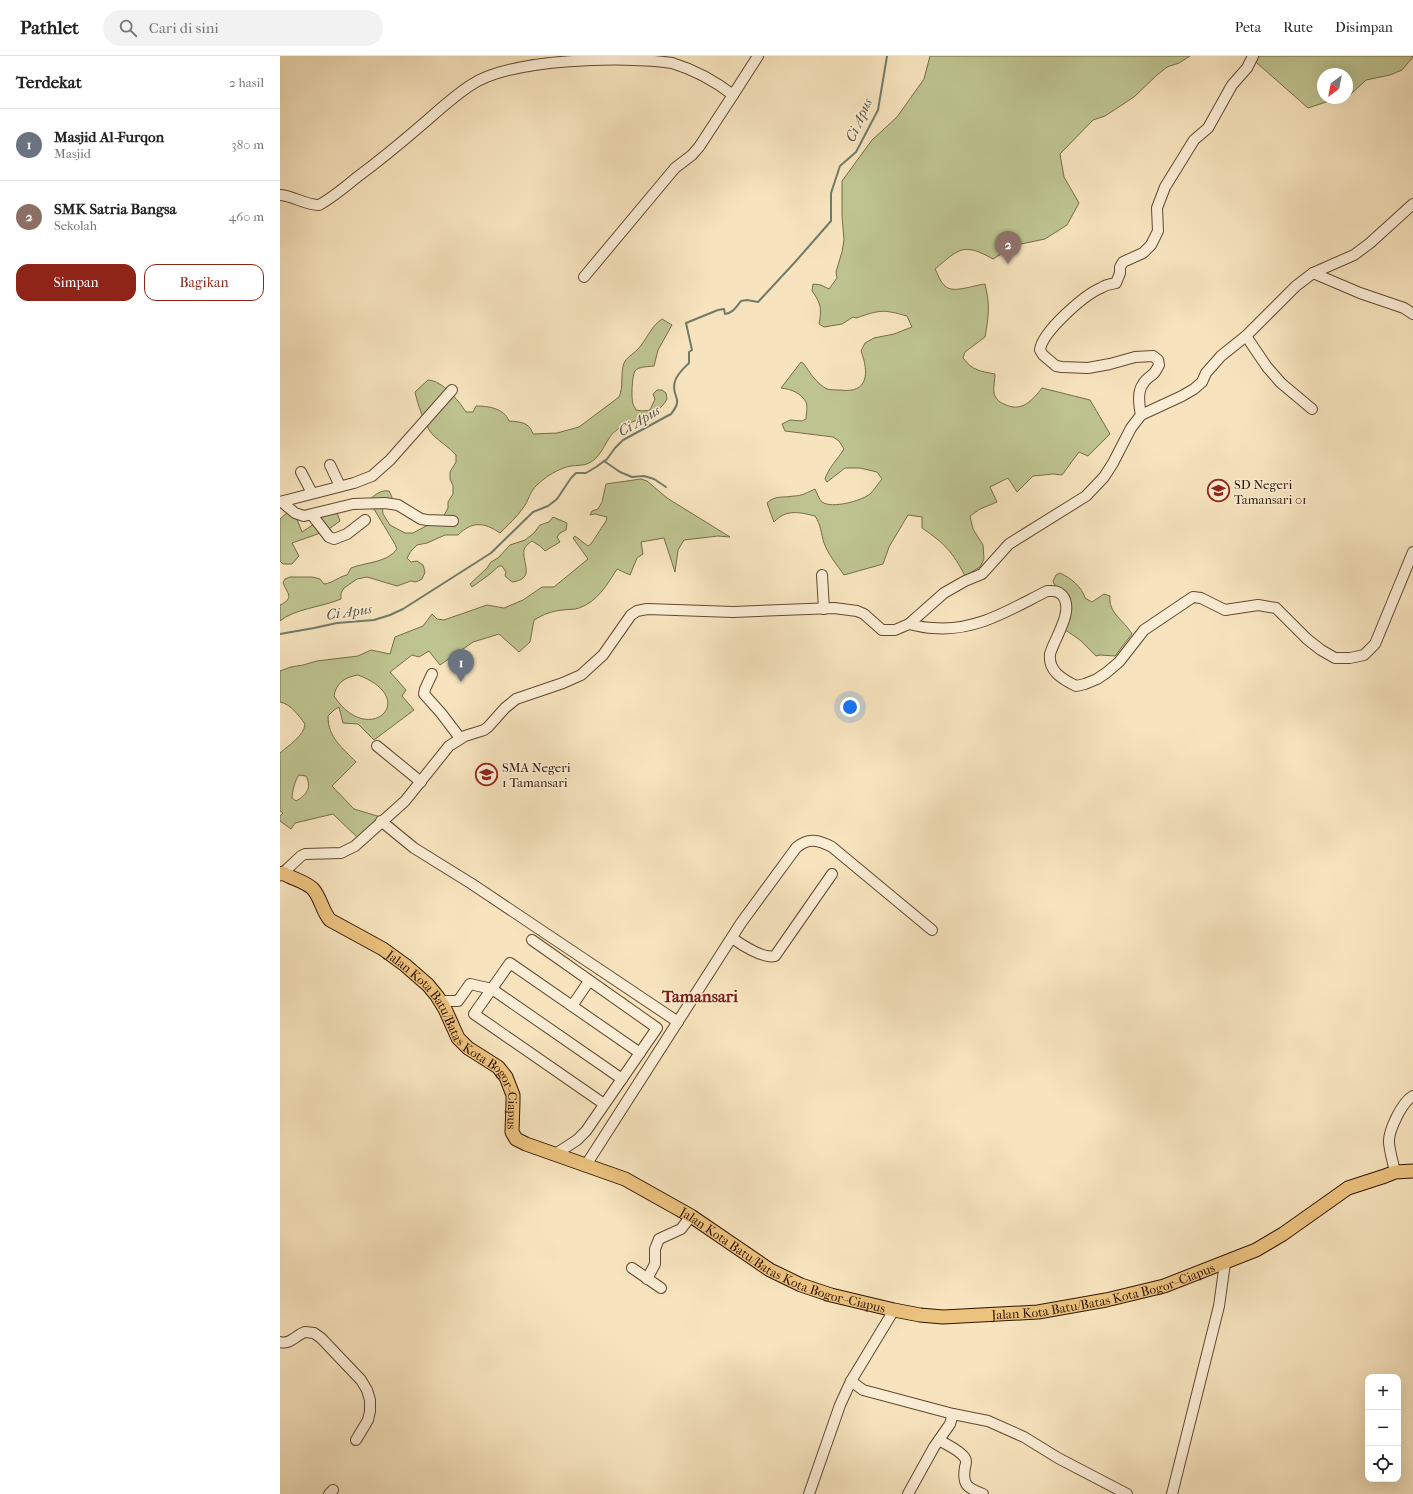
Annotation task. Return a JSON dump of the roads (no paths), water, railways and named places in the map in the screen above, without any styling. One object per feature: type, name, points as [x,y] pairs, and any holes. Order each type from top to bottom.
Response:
[{"type":"main road","name":"Jalan Kota Batu/Batas Kota Bogor–Ciapus","points":[[281,874],[308,885],[316,893],[330,920],[366,939],[406,965],[428,985],[440,1001],[458,1038],[463,1044],[491,1062],[503,1072],[506,1077],[513,1095],[511,1130],[513,1135],[520,1142],[625,1179],[691,1216],[770,1270],[797,1283],[831,1295],[894,1310],[920,1315],[943,1317],[1038,1312],[1106,1300],[1164,1286],[1256,1250],[1284,1234],[1348,1188],[1395,1172],[1413,1171]]},
{"type":"street","points":[[280,195],[286,195],[306,204],[319,205],[374,164],[455,96],[472,84],[496,74],[525,66],[612,56],[638,57],[671,63],[696,72],[715,82],[733,95]]},
{"type":"street","points":[[584,277],[675,168],[692,155],[699,147],[758,56]]},
{"type":"street","points":[[1142,415],[1139,407],[1139,395],[1142,385],[1148,377],[1153,375],[1159,365],[1158,360],[1153,356],[1135,357],[1088,368],[1062,368],[1056,366],[1043,355],[1040,350],[1041,344],[1052,327],[1088,296],[1101,287],[1116,283],[1120,273],[1120,267],[1123,262],[1143,253],[1151,246],[1158,231],[1157,208],[1165,187],[1194,140],[1208,128],[1232,86],[1247,68],[1253,56]]},
{"type":"street","points":[[281,874],[305,854],[341,853],[346,852],[355,846],[381,821],[398,808],[421,782],[445,750],[460,738],[488,727],[505,708],[516,699],[563,683],[581,675],[603,655],[628,619],[637,611],[647,609],[733,612],[824,609],[857,611],[864,614],[877,626],[887,631],[895,630],[909,624],[944,593],[965,581],[982,574],[1009,544],[1086,496],[1107,472],[1131,428],[1142,415],[1194,389],[1202,382],[1206,373],[1220,356],[1246,336],[1296,286],[1313,273],[1354,255],[1370,243],[1413,204]]},
{"type":"street","points":[[1313,273],[1360,293],[1404,308],[1413,314]]},
{"type":"street","points":[[1246,336],[1267,367],[1281,383],[1312,409]]},
{"type":"street","points":[[281,502],[372,476],[385,466],[452,390]]},
{"type":"street","points":[[330,465],[340,486]]},
{"type":"street","points":[[301,472],[312,493]]},
{"type":"street","points":[[281,502],[298,515],[308,516],[353,504],[391,503],[403,507],[421,519],[453,521]]},
{"type":"street","points":[[312,515],[329,537],[334,539],[347,534],[365,520]]},
{"type":"street","points":[[909,624],[934,628],[962,627],[978,624],[1007,612],[1048,591],[1055,590],[1064,598],[1066,603],[1066,611],[1050,654],[1051,668],[1057,674],[1076,686],[1097,679],[1106,673],[1119,662],[1144,630],[1192,597],[1201,598],[1225,610],[1258,605],[1273,606],[1280,610],[1308,639],[1327,654],[1335,658],[1343,659],[1358,657],[1364,655],[1375,644],[1413,552]]},
{"type":"street","points":[[822,575],[824,609]]},
{"type":"street","points":[[432,674],[424,694],[460,738]]},
{"type":"street","points":[[377,746],[421,782]]},
{"type":"street","points":[[381,821],[414,848],[472,884],[678,1022]]},
{"type":"street","points":[[586,1165],[732,938],[740,923],[796,848],[802,843],[808,840],[825,843],[832,847],[932,930]]},
{"type":"street","points":[[732,938],[760,954],[775,956],[832,874]]},
{"type":"street","points":[[532,940],[657,1028],[586,1131],[577,1140],[554,1155]]},
{"type":"street","points":[[604,1104],[474,1014],[510,963],[640,1053]]},
{"type":"street","points":[[572,1006],[589,981]]},
{"type":"street","points":[[440,1001],[458,1001],[470,984],[492,989],[622,1079]]},
{"type":"street","points":[[1395,1172],[1389,1143],[1390,1135],[1403,1106],[1413,1096]]},
{"type":"street","points":[[647,1279],[656,1264],[655,1249],[659,1239],[681,1229],[691,1216]]},
{"type":"street","points":[[1172,1494],[1219,1306],[1225,1263]]},
{"type":"street","points":[[632,1268],[661,1288]]},
{"type":"street","points":[[809,1494],[840,1405],[851,1381],[894,1310]]},
{"type":"street","points":[[280,1342],[286,1343],[305,1332],[317,1335],[361,1380],[370,1400],[370,1411],[368,1420],[356,1440]]},
{"type":"street","points":[[851,1381],[863,1390],[953,1414],[988,1420],[1024,1437],[1058,1458],[1127,1494]]},
{"type":"street","points":[[908,1494],[925,1461],[950,1424],[953,1414]]},
{"type":"street","points":[[939,1440],[964,1456],[966,1461],[963,1478],[970,1489],[983,1494]]},
{"type":"waterway","name":"Ci Apus","points":[[280,634],[337,623],[374,620],[403,609],[491,553],[533,512],[548,506],[557,499],[576,473],[586,473],[596,467],[607,459],[623,440],[671,414],[677,404],[674,391],[675,381],[689,363],[689,352],[692,350],[686,323],[718,310],[724,309],[725,314],[728,313],[741,301],[747,300],[758,302],[831,221],[831,193],[840,166],[856,152],[878,110],[887,56]]},
{"type":"waterway","points":[[604,461],[620,472],[632,477],[644,476],[654,479],[666,487]]},
{"type":"place","name":"SMK Satria Bangsa","points":[[1008,264]]},
{"type":"place","name":"SD Negeri Tamansari 01","points":[[1219,491]]},
{"type":"place","name":"Masjid Al-Furqon","points":[[461,682]]},
{"type":"place","name":"SMA Negeri 1 Tamansari","points":[[487,774]]},
{"type":"district","name":"Tamansari","points":[[700,996]]}]
